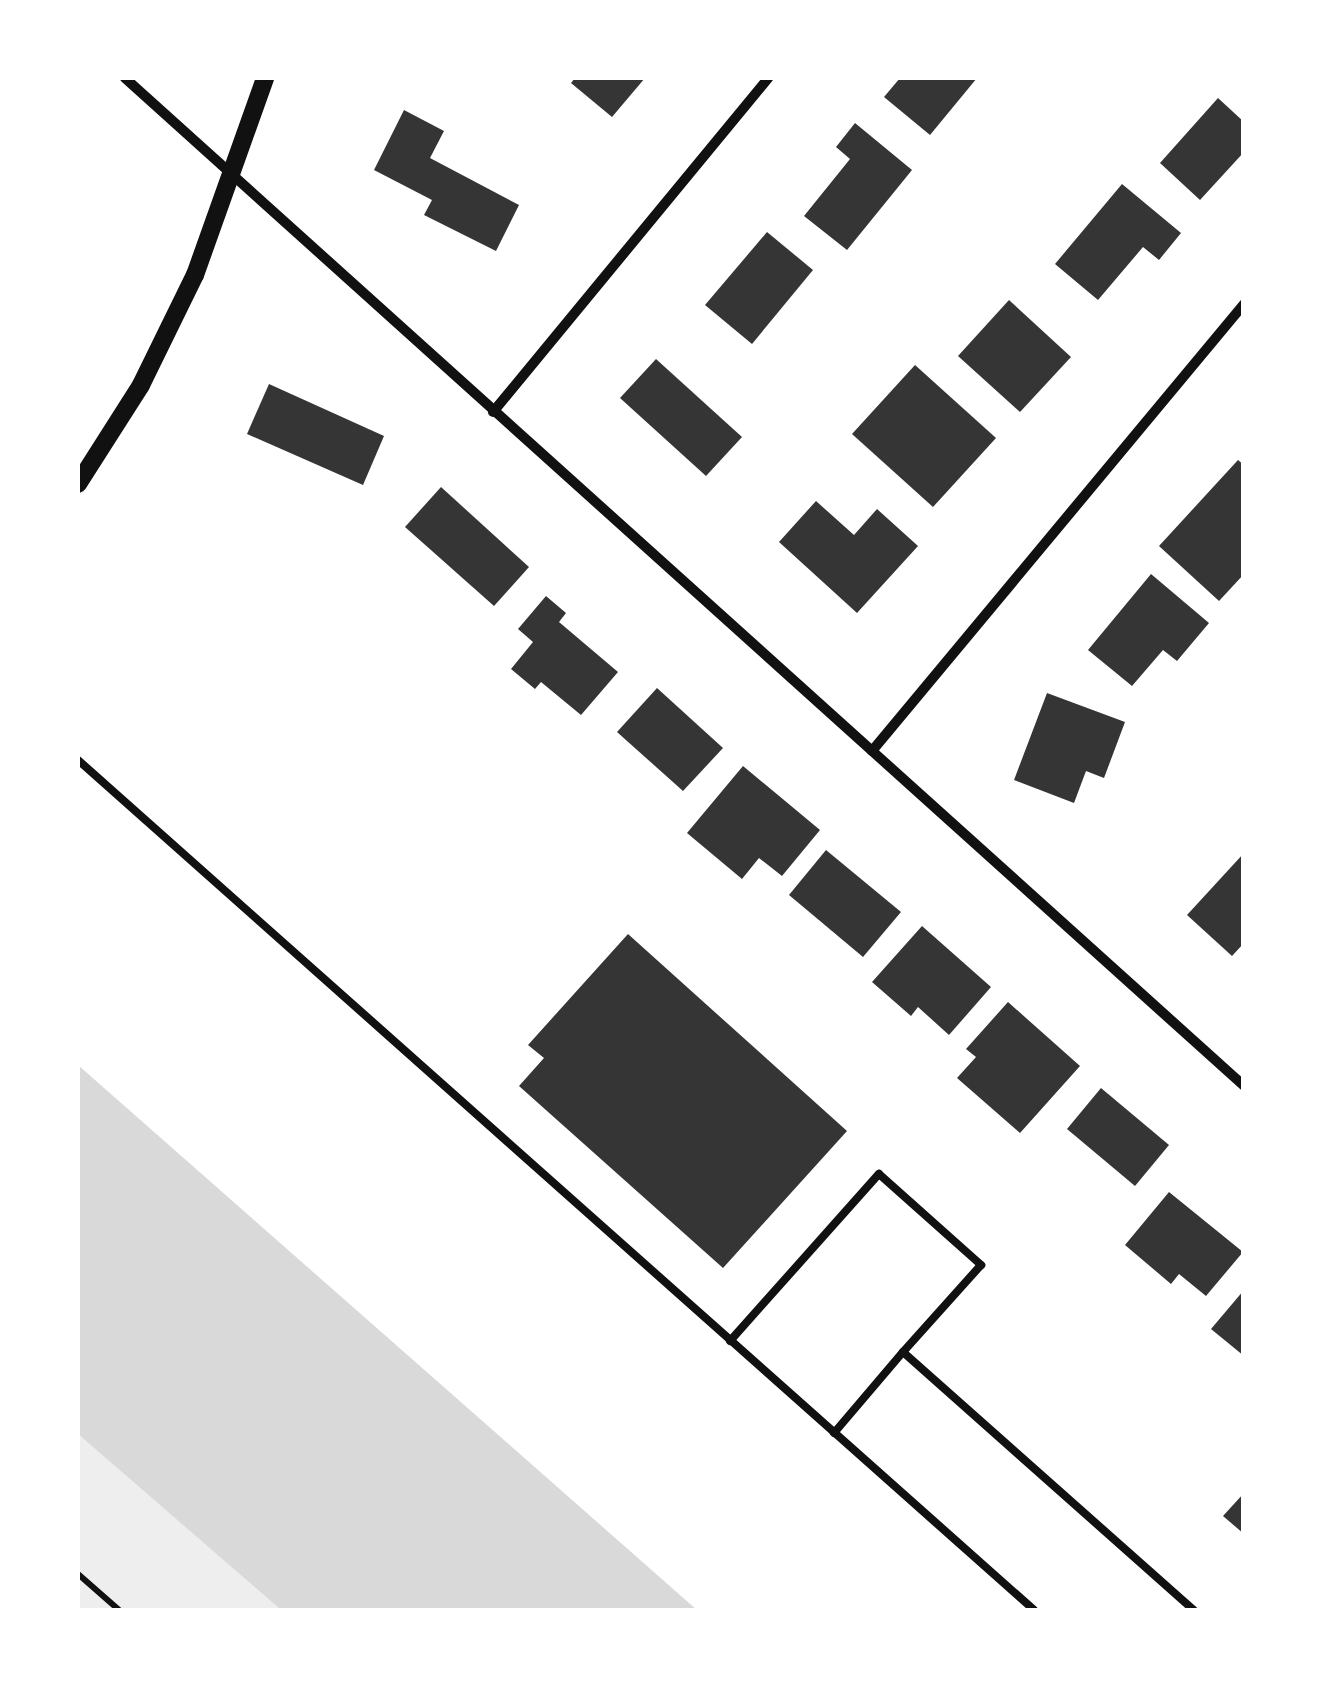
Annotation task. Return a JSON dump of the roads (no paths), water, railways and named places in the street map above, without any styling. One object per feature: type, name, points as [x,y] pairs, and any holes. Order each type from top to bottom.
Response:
[{"type":"street","points":[[125,78],[1243,1085]]},
{"type":"street","points":[[78,484],[141,385],[195,275],[233,176],[264,78]]},
{"type":"street","points":[[493,412],[768,78]]},
{"type":"street","points":[[872,751],[1244,304]]},
{"type":"lane","points":[[78,760],[1034,1610]]},
{"type":"lane","points":[[730,1341],[879,1174],[981,1264],[834,1433]]},
{"type":"lane","points":[[903,1352],[1194,1610]]}]
